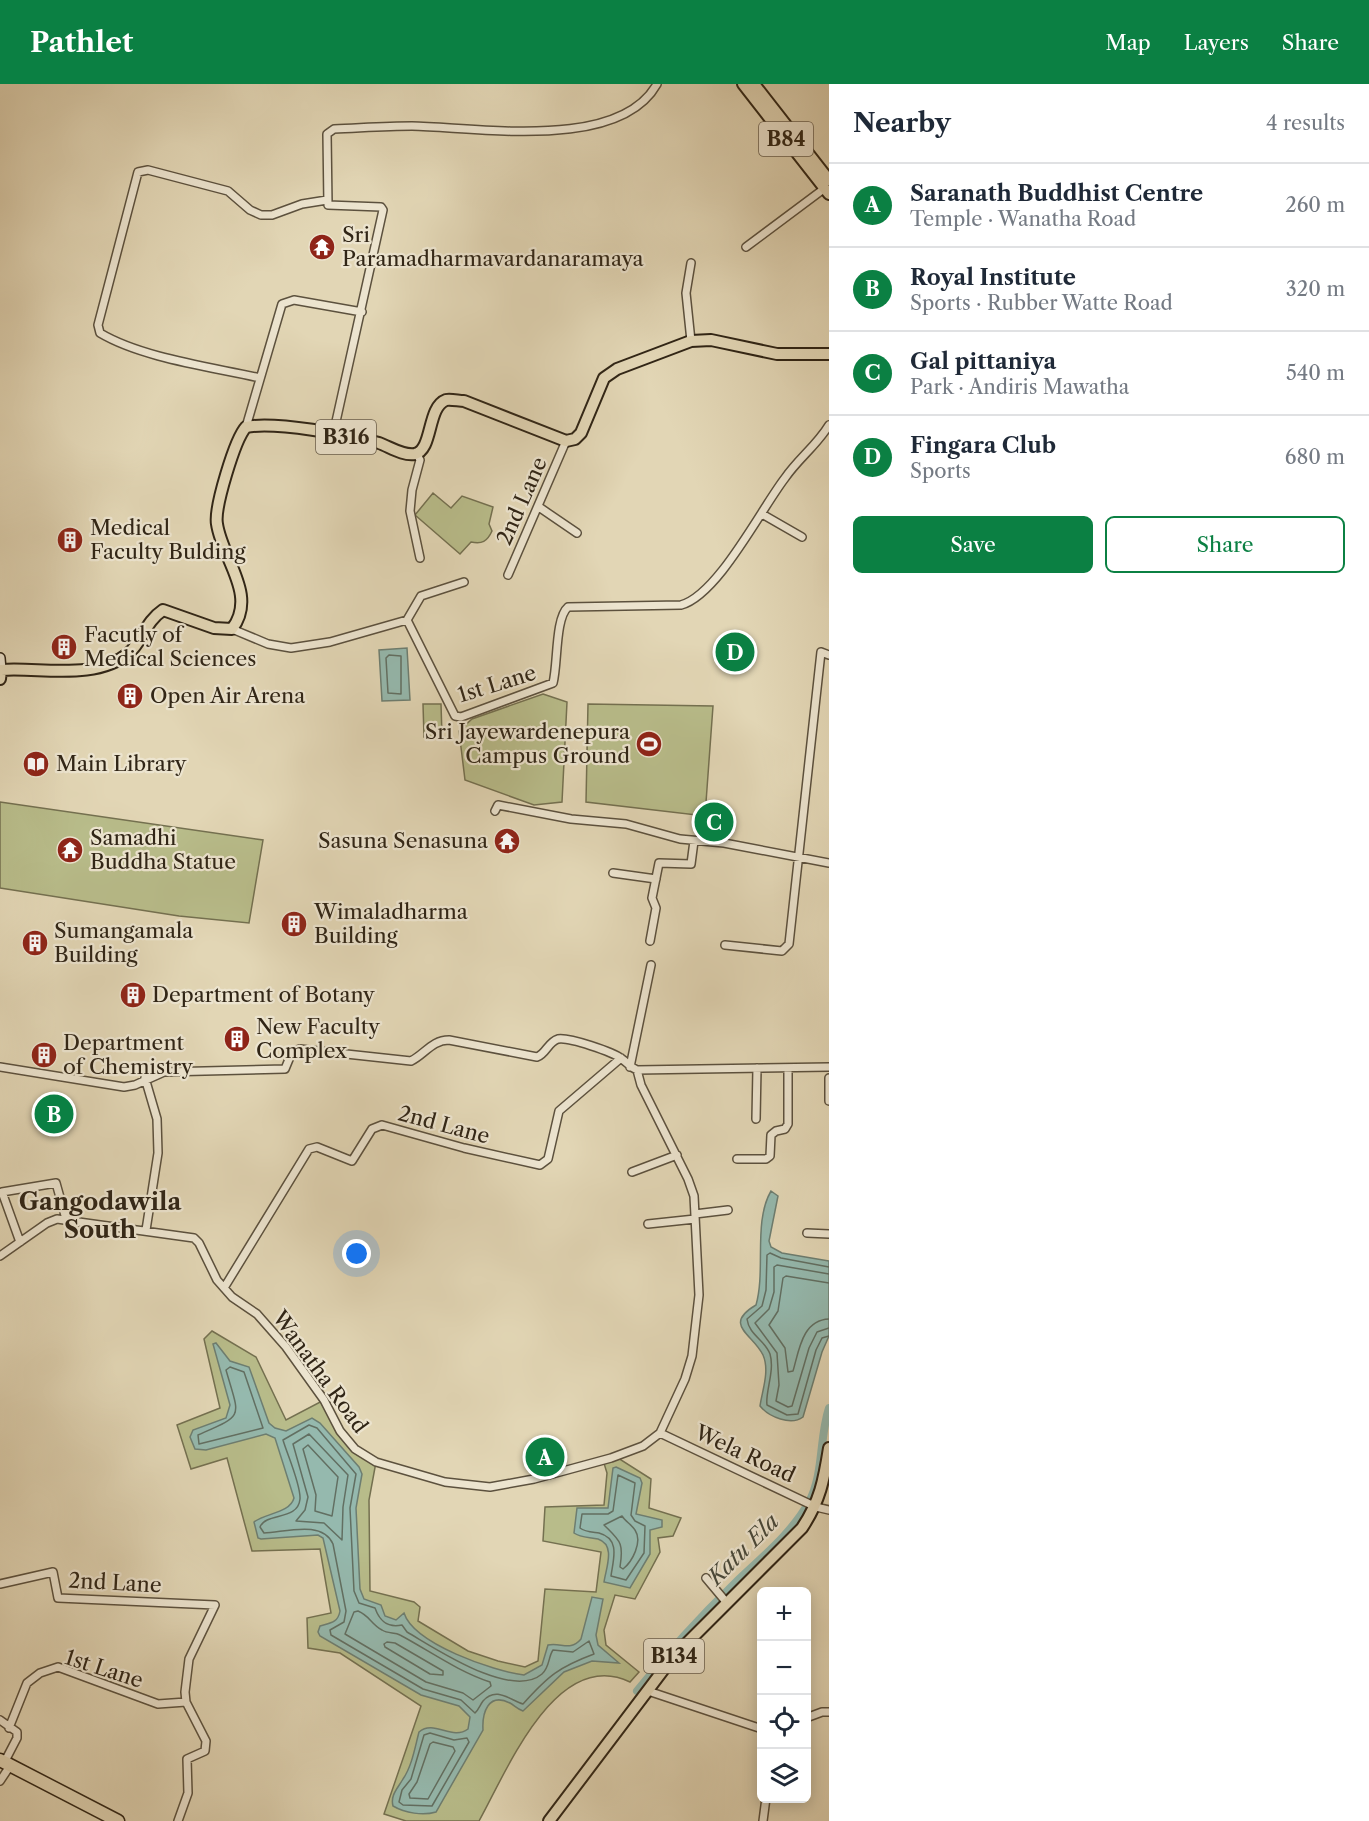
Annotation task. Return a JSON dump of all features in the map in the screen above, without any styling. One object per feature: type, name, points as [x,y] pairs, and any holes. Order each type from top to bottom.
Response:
[{"type":"highway","points":[[5,1763],[118,1821]]},
{"type":"main road","name":"B84","points":[[743,84],[805,157]]},
{"type":"main road","name":"B84","points":[[754,84],[828,187]]},
{"type":"main road","points":[[417,454],[423,448],[435,412],[441,403],[448,400],[465,401],[566,441],[575,439],[581,433],[604,378],[617,369],[691,341],[711,340],[777,354],[829,354]]},
{"type":"main road","name":"B316","points":[[246,428],[261,424],[378,443],[406,454],[417,454]]},
{"type":"main road","points":[[0,669],[90,670],[116,662],[131,652],[150,619],[163,610],[214,628],[232,629],[241,618],[242,605],[236,577],[217,519],[235,445],[246,428]]},
{"type":"main road","name":"B134","points":[[549,1821],[673,1657],[802,1528],[823,1484],[829,1448]]},
{"type":"street","points":[[333,435],[383,210],[381,207],[333,207],[327,200],[327,134],[334,129],[412,126],[492,133],[603,123],[650,97],[657,84]]},
{"type":"street","points":[[260,378],[115,342],[100,333],[98,325],[106,291],[138,172],[148,170],[228,191],[250,210],[261,215],[327,200]]},
{"type":"street","points":[[746,247],[828,187]]},
{"type":"street","points":[[691,263],[686,293],[691,341]]},
{"type":"street","points":[[246,428],[282,304],[294,300],[362,312]]},
{"type":"street","name":"1st Lane","points":[[407,620],[455,716],[461,717],[553,683],[557,669],[561,615],[568,607],[681,605],[692,602],[716,576],[762,514],[785,477],[821,439],[829,425]]},
{"type":"street","name":"2nd Lane","points":[[508,575],[566,441]]},
{"type":"street","points":[[417,454],[420,460],[412,490],[410,511],[420,558]]},
{"type":"street","points":[[539,507],[577,534]]},
{"type":"street","points":[[762,514],[802,537]]},
{"type":"street","points":[[232,629],[268,644],[291,648],[330,642],[407,620],[421,596],[464,582]]},
{"type":"street","points":[[725,945],[787,949],[821,652],[829,655]]},
{"type":"street","points":[[495,811],[498,805],[507,804],[534,813],[635,826],[664,836],[724,843],[829,863]]},
{"type":"street","points":[[650,941],[656,908],[652,898],[659,863],[691,864],[694,841]]},
{"type":"street","points":[[613,873],[656,879]]},
{"type":"street","points":[[633,1069],[651,965]]},
{"type":"street","points":[[0,1067],[124,1087],[135,1086],[145,1078],[164,1072],[285,1069],[292,1052],[300,1048],[411,1060],[422,1055],[440,1040],[449,1040],[537,1057],[542,1055],[557,1039],[570,1039],[621,1058],[633,1069],[677,1155],[694,1196],[699,1295],[692,1356],[685,1378],[660,1432]]},
{"type":"street","name":"2nd Lane","points":[[224,1288],[309,1149],[317,1147],[352,1161],[372,1129],[382,1125],[464,1148],[540,1165],[548,1159],[559,1111],[621,1058]]},
{"type":"street","points":[[633,1069],[829,1067]]},
{"type":"street","points":[[756,1119],[757,1068]]},
{"type":"street","points":[[737,1159],[766,1159],[770,1156],[771,1135],[784,1129],[788,1124],[788,1068]]},
{"type":"street","points":[[145,1078],[157,1119],[158,1153],[146,1230]]},
{"type":"street","points":[[829,1078],[829,1101]]},
{"type":"street","points":[[632,1172],[677,1155]]},
{"type":"street","points":[[20,1242],[2,1192],[56,1183],[66,1220]]},
{"type":"street","points":[[648,1224],[728,1210]]},
{"type":"street","name":"Wanatha Road","points":[[0,1256],[47,1223],[66,1220],[146,1230],[194,1239],[199,1243],[217,1280],[257,1314],[286,1347],[324,1400],[340,1431],[355,1449],[393,1469],[445,1482],[490,1487],[534,1479],[611,1458],[643,1446],[660,1432]]},
{"type":"street","points":[[807,1233],[829,1234]]},
{"type":"street","name":"Wela Road","points":[[660,1432],[814,1506],[829,1510]]},
{"type":"street","name":"2nd Lane","points":[[0,1584],[52,1572],[58,1598],[215,1605],[189,1659],[186,1702]]},
{"type":"street","points":[[706,1578],[727,1603]]},
{"type":"street","name":"1st Lane","points":[[9,1728],[27,1683],[40,1673],[58,1667],[158,1704],[186,1702]]},
{"type":"street","points":[[648,1691],[757,1727]]},
{"type":"street","points":[[178,1821],[188,1793],[187,1759],[205,1751],[206,1748],[206,1742],[186,1702]]},
{"type":"street","points":[[811,1716],[822,1712],[829,1713]]},
{"type":"street","points":[[0,1720],[17,1732],[17,1738],[5,1763],[0,1781]]},
{"type":"street","points":[[763,1821],[765,1803]]},
{"type":"green space","points":[[433,493],[451,508],[462,496],[493,507],[489,524],[492,531],[488,538],[478,543],[471,542],[460,554],[415,515]]},
{"type":"green space","name":"Sri Jayewardenepura Campus Ground","points":[[543,694],[567,702],[562,802],[534,805],[465,780],[459,731],[472,719]]},
{"type":"green space","points":[[423,704],[441,704],[442,736],[424,737]]},
{"type":"green space","name":"Sri Jayewardenepura Campus Ground","points":[[588,704],[713,706],[705,816],[586,802]]},
{"type":"green space","points":[[0,802],[263,840],[249,923],[179,916],[0,888]]},
{"type":"green space","points":[[212,1331],[256,1357],[286,1420],[324,1400],[355,1449],[376,1462],[369,1500],[370,1591],[414,1602],[420,1607],[418,1621],[468,1651],[525,1667],[538,1661],[545,1589],[596,1592],[601,1552],[543,1541],[545,1507],[604,1505],[607,1473],[603,1460],[615,1456],[651,1479],[649,1508],[681,1518],[673,1536],[658,1538],[660,1552],[635,1599],[615,1595],[604,1630],[606,1645],[639,1672],[630,1682],[603,1676],[579,1682],[557,1698],[537,1720],[519,1746],[479,1821],[406,1821],[384,1814],[421,1706],[340,1653],[308,1648],[307,1618],[331,1613],[320,1549],[252,1551],[227,1458],[191,1469],[177,1425],[220,1408],[204,1339]]},
{"type":"water","points":[[407,648],[410,700],[382,701],[379,650]]},
{"type":"water","points":[[771,1191],[778,1196],[769,1241],[771,1247],[782,1253],[829,1261],[829,1336],[803,1417],[792,1421],[774,1417],[760,1406],[766,1374],[765,1361],[741,1324],[741,1318],[756,1305],[760,1277],[762,1217]]},
{"type":"water","points":[[216,1343],[230,1361],[249,1367],[269,1423],[275,1428],[286,1431],[312,1418],[320,1423],[359,1467],[362,1474],[356,1508],[360,1589],[364,1599],[381,1605],[385,1616],[396,1620],[404,1613],[411,1624],[438,1645],[475,1662],[524,1675],[542,1665],[548,1645],[569,1646],[577,1643],[581,1639],[592,1597],[603,1599],[596,1635],[598,1645],[619,1663],[592,1661],[564,1672],[523,1711],[502,1700],[492,1702],[485,1711],[483,1730],[436,1812],[420,1814],[393,1806],[394,1795],[409,1768],[419,1732],[431,1728],[462,1732],[468,1729],[470,1717],[459,1706],[421,1695],[320,1636],[318,1632],[320,1626],[335,1620],[340,1611],[323,1538],[318,1535],[261,1539],[258,1538],[254,1522],[288,1507],[294,1498],[275,1438],[266,1434],[206,1450],[195,1449],[190,1437],[193,1430],[226,1418],[230,1405],[213,1344]]},
{"type":"water","points":[[616,1467],[640,1478],[642,1483],[636,1514],[662,1520],[662,1527],[650,1530],[650,1554],[630,1588],[604,1582],[608,1552],[604,1542],[574,1533],[577,1508],[608,1508],[613,1468]]},
{"type":"waterway","name":"Katu Ela","points":[[637,1691],[697,1622],[775,1545],[802,1513],[809,1502],[817,1480],[829,1408]]},
{"type":"place","name":"Sri Paramadharmavardanaramaya","points":[[322,247]]},
{"type":"place","name":"Medical Faculty Bulding","points":[[70,540]]},
{"type":"place","name":"Facutly of Medical Sciences","points":[[64,647]]},
{"type":"place","name":"Fingara Club","points":[[735,652]]},
{"type":"place","name":"Open Air Arena","points":[[130,696]]},
{"type":"place","name":"Sri Jayewardenepura Campus Ground","points":[[649,744]]},
{"type":"place","name":"Main Library","points":[[36,764]]},
{"type":"place","name":"Gal pittaniya","points":[[714,822]]},
{"type":"place","name":"Sasuna Senasuna","points":[[507,841]]},
{"type":"place","name":"Samadhi Buddha Statue","points":[[70,850]]},
{"type":"place","name":"Wimaladharma Building","points":[[294,924]]},
{"type":"place","name":"Sumangamala Building","points":[[35,943]]},
{"type":"place","name":"Department of Botany","points":[[133,995]]},
{"type":"place","name":"New Faculty Complex","points":[[237,1039]]},
{"type":"place","name":"Department of Chemistry","points":[[44,1055]]},
{"type":"place","name":"Royal Institute","points":[[54,1114]]},
{"type":"place","name":"Saranath Buddhist Centre","points":[[545,1457]]},
{"type":"district","name":"Gangodawila South","points":[[100,1216]]}]
